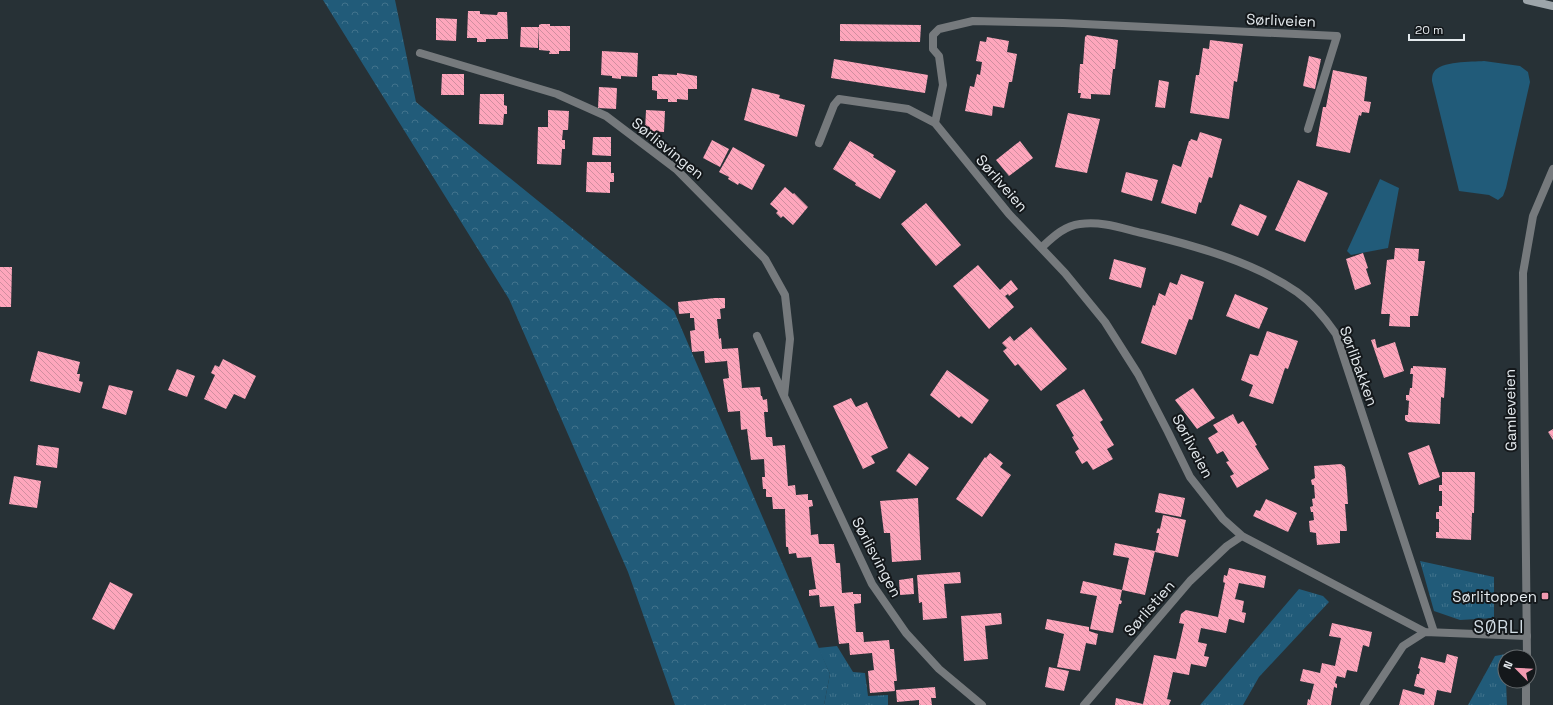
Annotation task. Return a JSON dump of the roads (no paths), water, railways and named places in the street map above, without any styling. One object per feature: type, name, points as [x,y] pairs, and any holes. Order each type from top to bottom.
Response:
[{"type":"main road","points":[[1528,0],[1553,6]]},
{"type":"street","name":"Sørliveien","points":[[935,123],[943,85],[939,56],[933,49],[933,36],[939,29],[973,21],[1064,23],[1337,36],[1308,129]]},
{"type":"street","name":"Sørlisvingen","points":[[420,53],[564,98],[606,116],[676,169],[765,259],[785,295],[790,339],[784,396]]},
{"type":"street","name":"Sørliveien","points":[[819,144],[834,106],[839,99],[908,109],[935,123],[1009,214],[1042,247],[1104,322],[1138,374],[1190,477],[1223,519],[1242,536],[1424,632],[1527,636]]},
{"type":"street","name":"Gamleveien","points":[[1527,649],[1523,273],[1533,216],[1553,169]]},
{"type":"street","name":"Sørlibakken","points":[[1042,247],[1060,231],[1078,224],[1104,223],[1192,246],[1237,262],[1273,277],[1298,292],[1320,312],[1336,334],[1434,632]]},
{"type":"street","name":"Sørlisvingen","points":[[757,336],[872,584],[906,634],[939,669],[982,705]]},
{"type":"street","name":"Sørlistien","points":[[1084,705],[1190,582],[1227,546],[1242,536]]},
{"type":"street","points":[[1364,705],[1403,646],[1424,632]]},
{"type":"street","points":[[1526,689],[1526,705]]},
{"type":"place","name":"Sørlitoppen","points":[[1545,596]]},
{"type":"district","name":"SØRLI","points":[[1499,627]]}]
